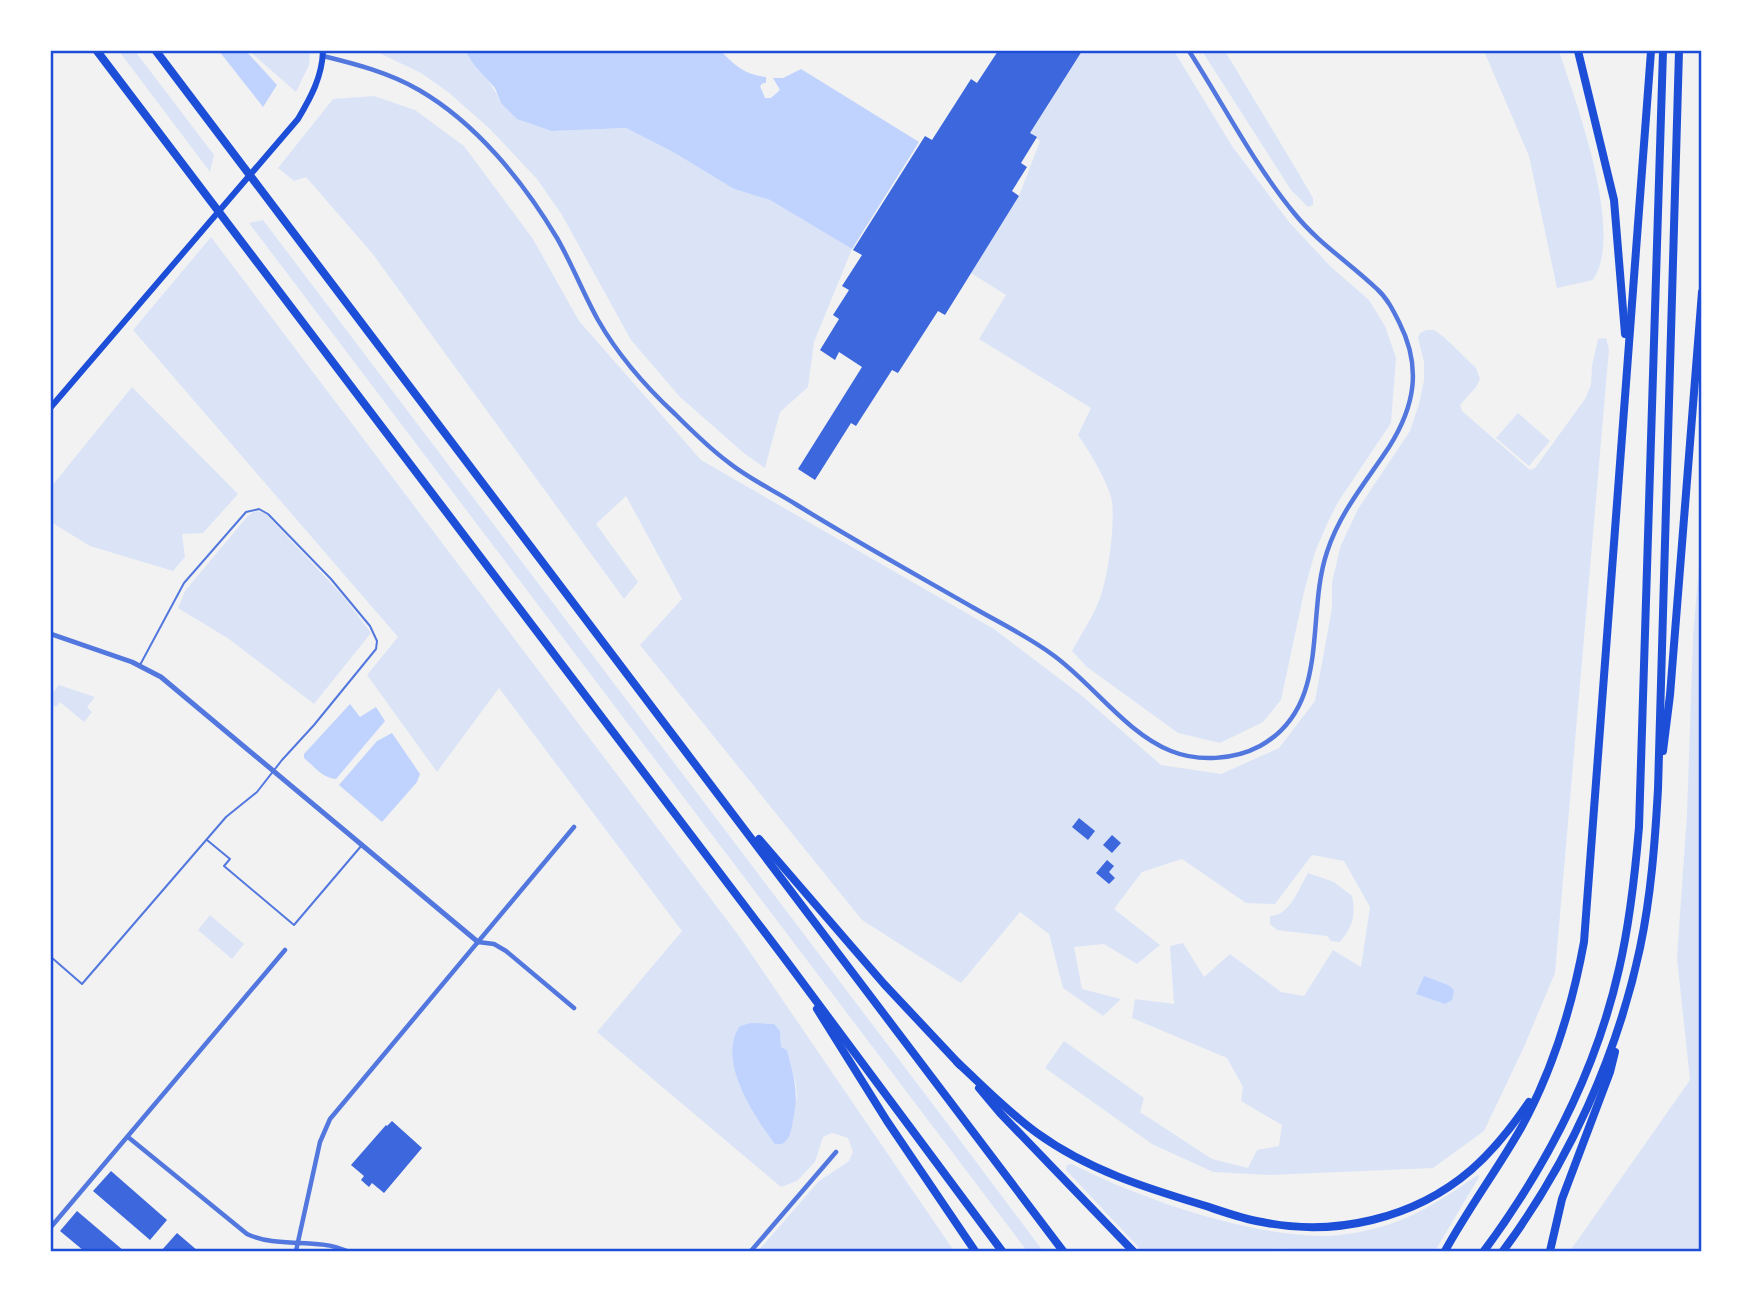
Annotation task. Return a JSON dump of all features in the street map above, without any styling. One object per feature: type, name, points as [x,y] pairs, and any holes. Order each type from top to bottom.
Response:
[{"type":"highway","points":[[97,51],[785,959],[1002,1251]]},
{"type":"highway","points":[[156,51],[1063,1251]]},
{"type":"highway","points":[[1578,51],[1614,201],[1627,358]]},
{"type":"highway","points":[[1445,1251],[1520,1129],[1545,1079],[1575,990],[1587,918],[1651,51]]},
{"type":"highway","points":[[1484,1251],[1539,1168],[1577,1094],[1619,971],[1634,881],[1639,827],[1653,444],[1663,51]]},
{"type":"highway","points":[[1550,1251],[1562,1199],[1610,1072],[1638,957],[1654,851],[1679,51]]},
{"type":"highway","points":[[1658,789],[1670,695],[1702,292]]},
{"type":"highway","points":[[712,785],[1000,1113],[1133,1251]]},
{"type":"highway","points":[[785,959],[887,1121],[975,1251]]},
{"type":"highway","points":[[1503,1251],[1564,1154],[1595,1089],[1622,1019]]},
{"type":"highway","points":[[957,1062],[1038,1133],[1073,1156],[1107,1173],[1147,1189],[1261,1222],[1308,1228],[1336,1227],[1380,1218],[1440,1192],[1487,1155],[1508,1132],[1545,1079]]},
{"type":"main road","points":[[51,407],[54,396],[298,119],[314,90],[323,53]]},
{"type":"street","points":[[323,53],[418,89],[440,104],[487,146],[534,202],[558,241],[597,319],[615,346],[673,413],[729,463],[1052,654],[1149,740],[1171,751],[1212,759],[1259,747],[1282,728],[1298,709],[1308,683],[1315,650],[1316,612],[1325,556],[1350,501],[1390,446],[1401,424],[1412,395],[1414,373],[1412,351],[1382,293],[1315,237],[1297,217],[1269,180],[1189,51]]},
{"type":"street","points":[[51,634],[139,666],[161,677],[478,942],[494,944],[506,951],[574,1008]]},
{"type":"street","points":[[296,1251],[320,1142],[330,1119],[574,827]]},
{"type":"street","points":[[51,1227],[285,950]]},
{"type":"street","points":[[128,1137],[243,1232],[270,1242],[327,1244],[347,1251]]},
{"type":"street","points":[[751,1251],[836,1152]]},
{"type":"lane","points":[[51,957],[82,984],[206,839],[232,811],[257,792],[376,649],[377,641],[370,626],[342,591],[268,514],[259,509],[246,512],[198,566],[178,593],[139,666]]},
{"type":"lane","points":[[206,839],[230,859],[224,866],[294,925],[363,844]]},
{"type":"shaded area","points":[[119,51],[135,51],[214,155],[210,172]]},
{"type":"shaded area","points":[[249,51],[310,51],[309,65],[296,92]]},
{"type":"shaded area","points":[[375,51],[465,51],[501,103],[552,131],[626,128],[673,152],[734,189],[770,200],[852,249],[814,342],[808,387],[780,412],[765,468],[680,397],[631,340],[562,215],[537,179],[490,129],[448,92],[421,73]]},
{"type":"shaded area","points":[[1082,51],[1174,51],[1232,146],[1289,222],[1331,267],[1369,300],[1385,326],[1396,358],[1391,423],[1338,502],[1315,552],[1281,700],[1263,722],[1220,743],[1178,733],[1087,667],[1072,651],[1100,598],[1112,537],[1113,512],[1110,494],[1098,467],[1078,435],[1091,408],[979,339],[1006,295],[971,273],[1019,196],[1040,141],[1030,133]]},
{"type":"shaded area","points":[[1202,51],[1225,51],[1313,198],[1313,205],[1308,207],[1291,190]]},
{"type":"shaded area","points":[[1484,51],[1559,51],[1586,134],[1601,200],[1604,231],[1601,259],[1593,280],[1557,288],[1529,156]]},
{"type":"shaded area","points":[[374,96],[415,110],[464,146],[533,239],[579,321],[701,460],[994,629],[1081,695],[1161,765],[1221,774],[1279,748],[1315,701],[1332,608],[1332,582],[1341,545],[1358,509],[1410,431],[1419,404],[1424,380],[1424,362],[1418,338],[1420,333],[1434,330],[1476,368],[1480,379],[1460,405],[1462,411],[1530,470],[1535,468],[1585,399],[1591,385],[1598,339],[1606,338],[1609,349],[1555,973],[1484,1131],[1433,1168],[1269,1175],[1213,1172],[1152,1144],[1045,1068],[1064,1041],[1144,1098],[1140,1112],[1212,1159],[1248,1168],[1257,1150],[1279,1146],[1282,1125],[1241,1101],[1243,1087],[1227,1058],[1132,1018],[1135,999],[1174,1004],[1170,946],[1183,943],[1204,977],[1230,954],[1281,992],[1304,996],[1333,950],[1361,967],[1370,907],[1344,861],[1312,855],[1275,904],[1246,903],[1182,859],[1142,872],[1114,909],[1160,945],[1137,964],[1104,944],[1074,947],[1082,989],[1121,999],[1103,1016],[1063,988],[1049,934],[1020,912],[961,983],[862,920],[640,645],[682,599],[626,496],[596,524],[638,582],[624,599],[372,253],[306,177],[294,181],[278,168],[333,99]]},
{"type":"shaded area","points":[[263,220],[1043,1251],[1027,1251],[249,223]]},
{"type":"shaded area","points":[[211,237],[739,936],[954,1251],[758,1251],[819,1181],[849,1161],[853,1152],[848,1138],[832,1133],[823,1137],[815,1162],[797,1181],[781,1187],[597,1032],[682,931],[499,688],[437,772],[367,675],[398,637],[133,330]],"holes":[[[765,1023],[780,1031],[781,1047],[787,1050],[797,1100]]]},
{"type":"shaded area","points":[[132,387],[238,494],[203,533],[182,534],[185,557],[173,571],[90,546],[51,522],[51,487]]},
{"type":"shaded area","points":[[1518,413],[1550,441],[1529,466],[1496,438]]},
{"type":"shaded area","points":[[259,511],[266,514],[343,596],[371,633],[314,704],[229,639],[178,608],[185,591],[246,518]]},
{"type":"shaded area","points":[[1702,529],[1702,1251],[1570,1251],[1690,1080],[1677,958],[1687,814],[1693,637]]},
{"type":"shaded area","points":[[59,685],[95,697],[87,707],[92,712],[84,722],[60,702],[56,707],[51,703],[51,695]]},
{"type":"shaded area","points":[[1308,873],[1334,882],[1352,896],[1352,920],[1340,942],[1331,941],[1327,936],[1277,930],[1270,924],[1270,916],[1277,915],[1288,906]]},
{"type":"shaded area","points":[[210,915],[244,944],[232,959],[198,930]]},
{"type":"shaded area","points":[[1072,1164],[1129,1190],[1194,1213],[1260,1229],[1322,1236],[1365,1231],[1402,1220],[1436,1203],[1478,1175],[1479,1177],[1435,1251],[1142,1251],[1066,1170],[1067,1165]]},
{"type":"water","points":[[219,51],[246,51],[277,85],[263,107]]},
{"type":"water","points":[[465,51],[721,51],[741,69],[766,77],[766,83],[760,86],[765,98],[771,98],[780,90],[773,78],[783,78],[801,69],[919,142],[852,249],[770,200],[734,189],[673,152],[626,128],[552,131],[517,119],[501,103],[495,88]]},
{"type":"water","points":[[350,704],[360,717],[376,707],[385,721],[336,779],[331,778],[315,768],[304,758],[304,754]]},
{"type":"water","points":[[392,733],[420,774],[417,782],[382,822],[339,785],[377,741]]},
{"type":"water","points":[[1424,976],[1454,990],[1452,1000],[1445,1004],[1416,994]]},
{"type":"water","points":[[751,1023],[774,1024],[780,1031],[781,1047],[787,1050],[790,1060],[796,1101],[790,1134],[782,1144],[775,1144],[757,1119],[735,1071],[732,1055],[734,1040],[740,1026]]},
{"type":"building","points":[[998,51],[1082,51],[1030,133],[1037,137],[1021,163],[1027,167],[1012,191],[1019,196],[945,315],[938,311],[898,373],[892,370],[856,426],[851,423],[815,480],[798,469],[862,367],[839,352],[835,360],[820,350],[839,319],[833,315],[849,290],[842,286],[862,255],[853,250],[925,136],[932,140],[971,79],[977,83]]},
{"type":"building","points":[[1079,818],[1095,831],[1088,840],[1072,827]]},
{"type":"building","points":[[1112,835],[1121,843],[1112,853],[1103,845]]},
{"type":"building","points":[[1107,860],[1114,866],[1109,872],[1115,878],[1109,884],[1096,873]]},
{"type":"building","points":[[392,1121],[422,1148],[384,1193],[372,1183],[369,1187],[361,1180],[364,1176],[351,1165]]},
{"type":"building","points":[[111,1171],[167,1220],[150,1240],[93,1191]]},
{"type":"building","points":[[77,1211],[124,1251],[84,1251],[60,1231]]},
{"type":"building","points":[[177,1233],[198,1251],[161,1251]]}]
